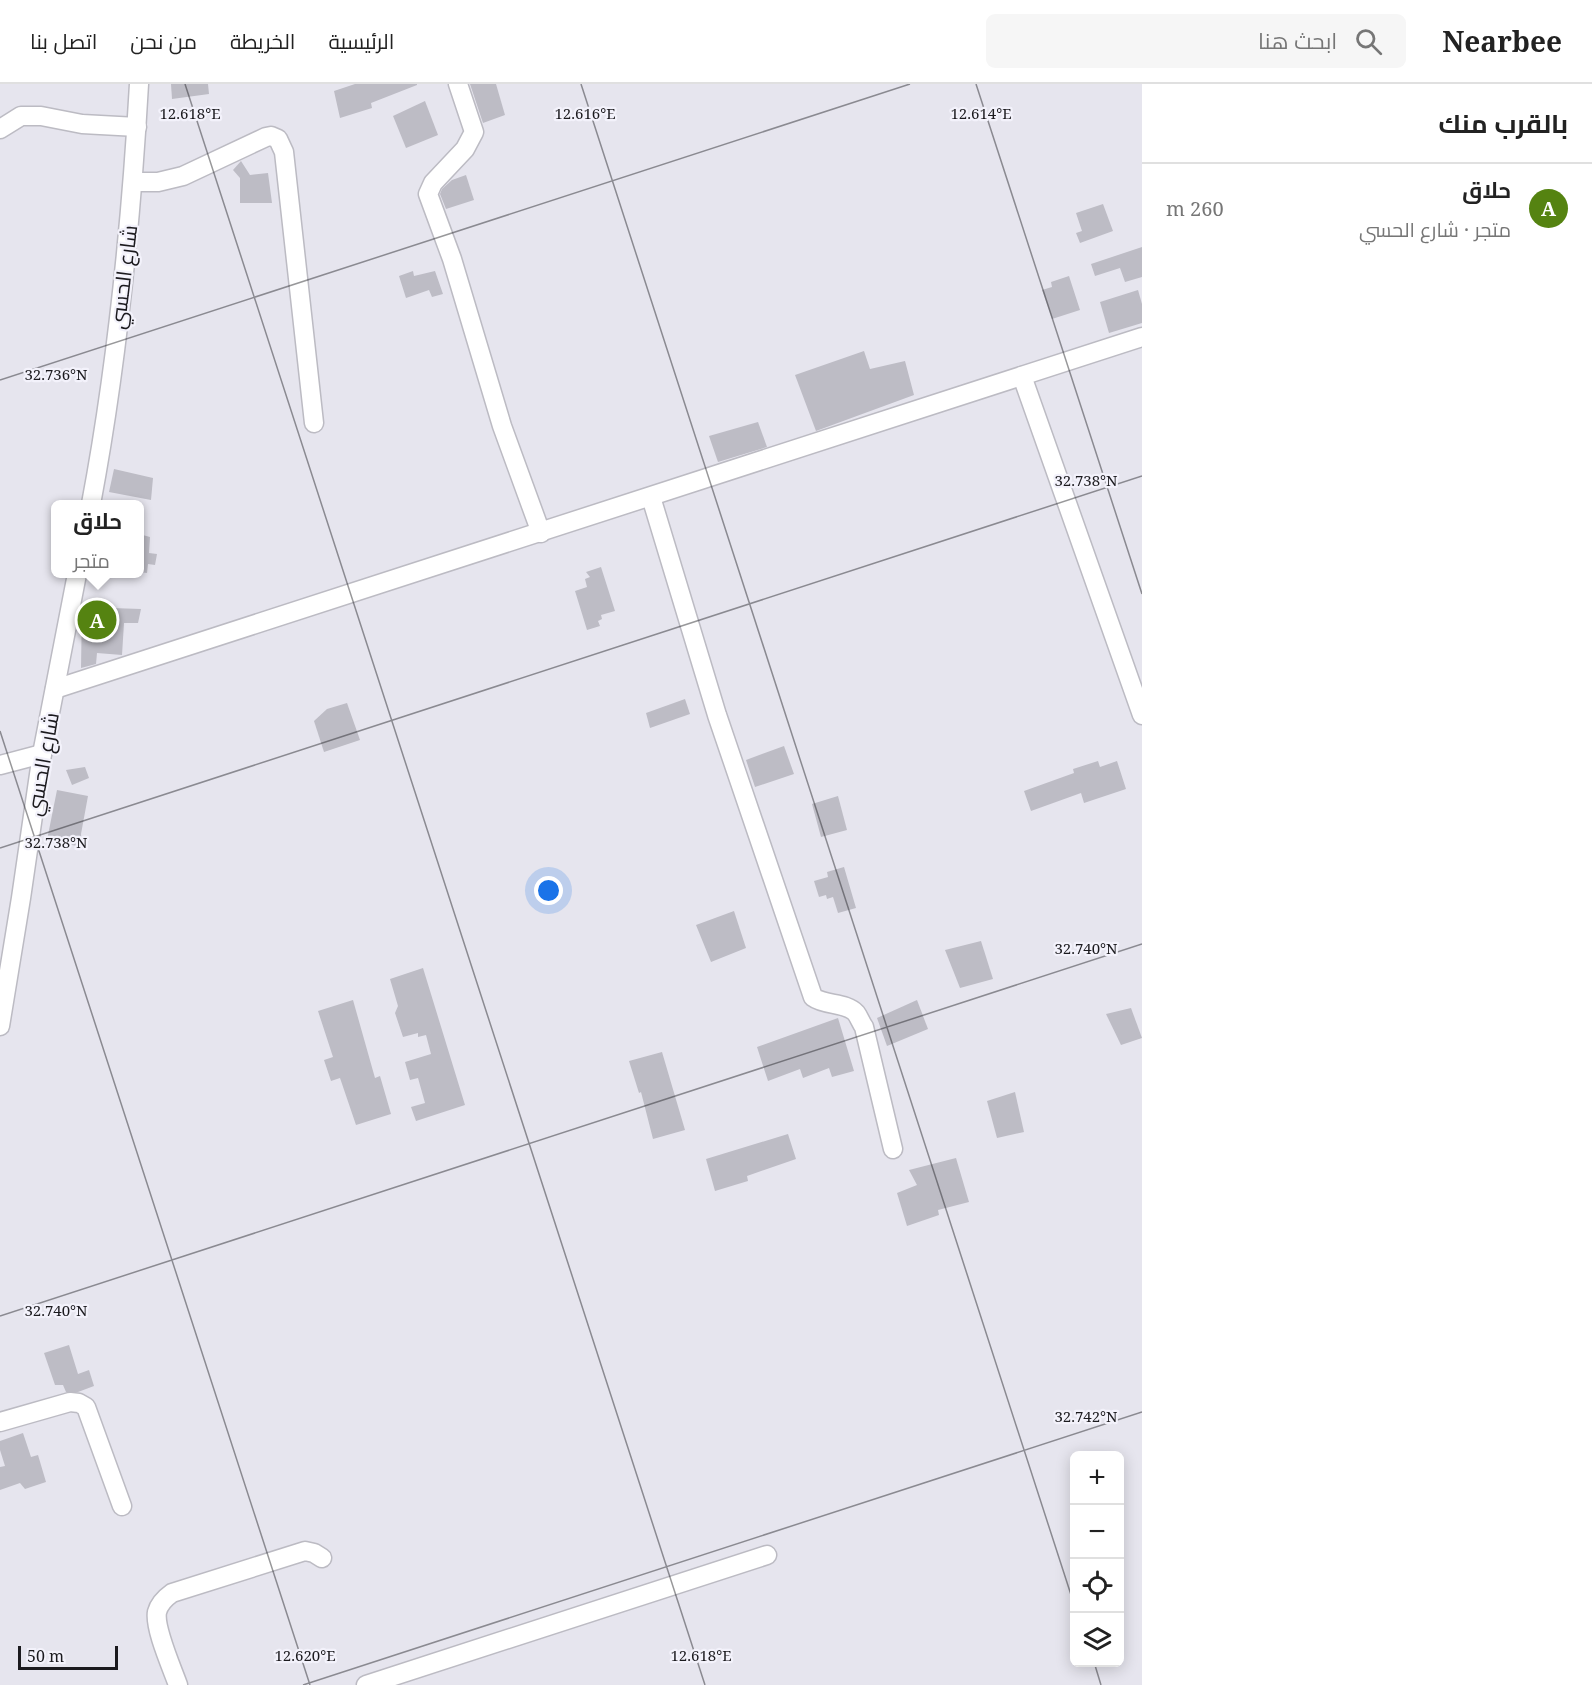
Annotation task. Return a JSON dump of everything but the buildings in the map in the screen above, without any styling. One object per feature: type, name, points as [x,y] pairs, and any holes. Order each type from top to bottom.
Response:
[{"type":"street","name":"شارع الحسي","points":[[92,500],[105,429],[134,182],[140,84]]},
{"type":"street","points":[[458,84],[474,132],[465,148],[433,183],[428,194],[452,259],[502,426],[541,533]]},
{"type":"street","points":[[0,129],[21,116],[41,116],[82,124],[137,127]]},
{"type":"street","points":[[134,182],[158,182],[183,176],[270,136],[281,142],[284,152],[314,423]]},
{"type":"street","points":[[55,689],[1142,337]]},
{"type":"street","points":[[1022,376],[1142,715]]},
{"type":"street","points":[[651,497],[717,714],[813,997],[855,1012],[864,1027],[893,1149]]},
{"type":"street","name":"شارع الحسي","points":[[0,1026],[42,754],[76,578]]},
{"type":"street","points":[[0,765],[42,754]]},
{"type":"street","points":[[0,1422],[70,1402],[86,1407],[122,1506]]},
{"type":"street","points":[[178,1685],[157,1623],[158,1610],[165,1598],[172,1593],[305,1551],[322,1558]]},
{"type":"street","points":[[366,1685],[767,1555]]},
{"type":"place","name":"حلاق","points":[[97,620]]}]
